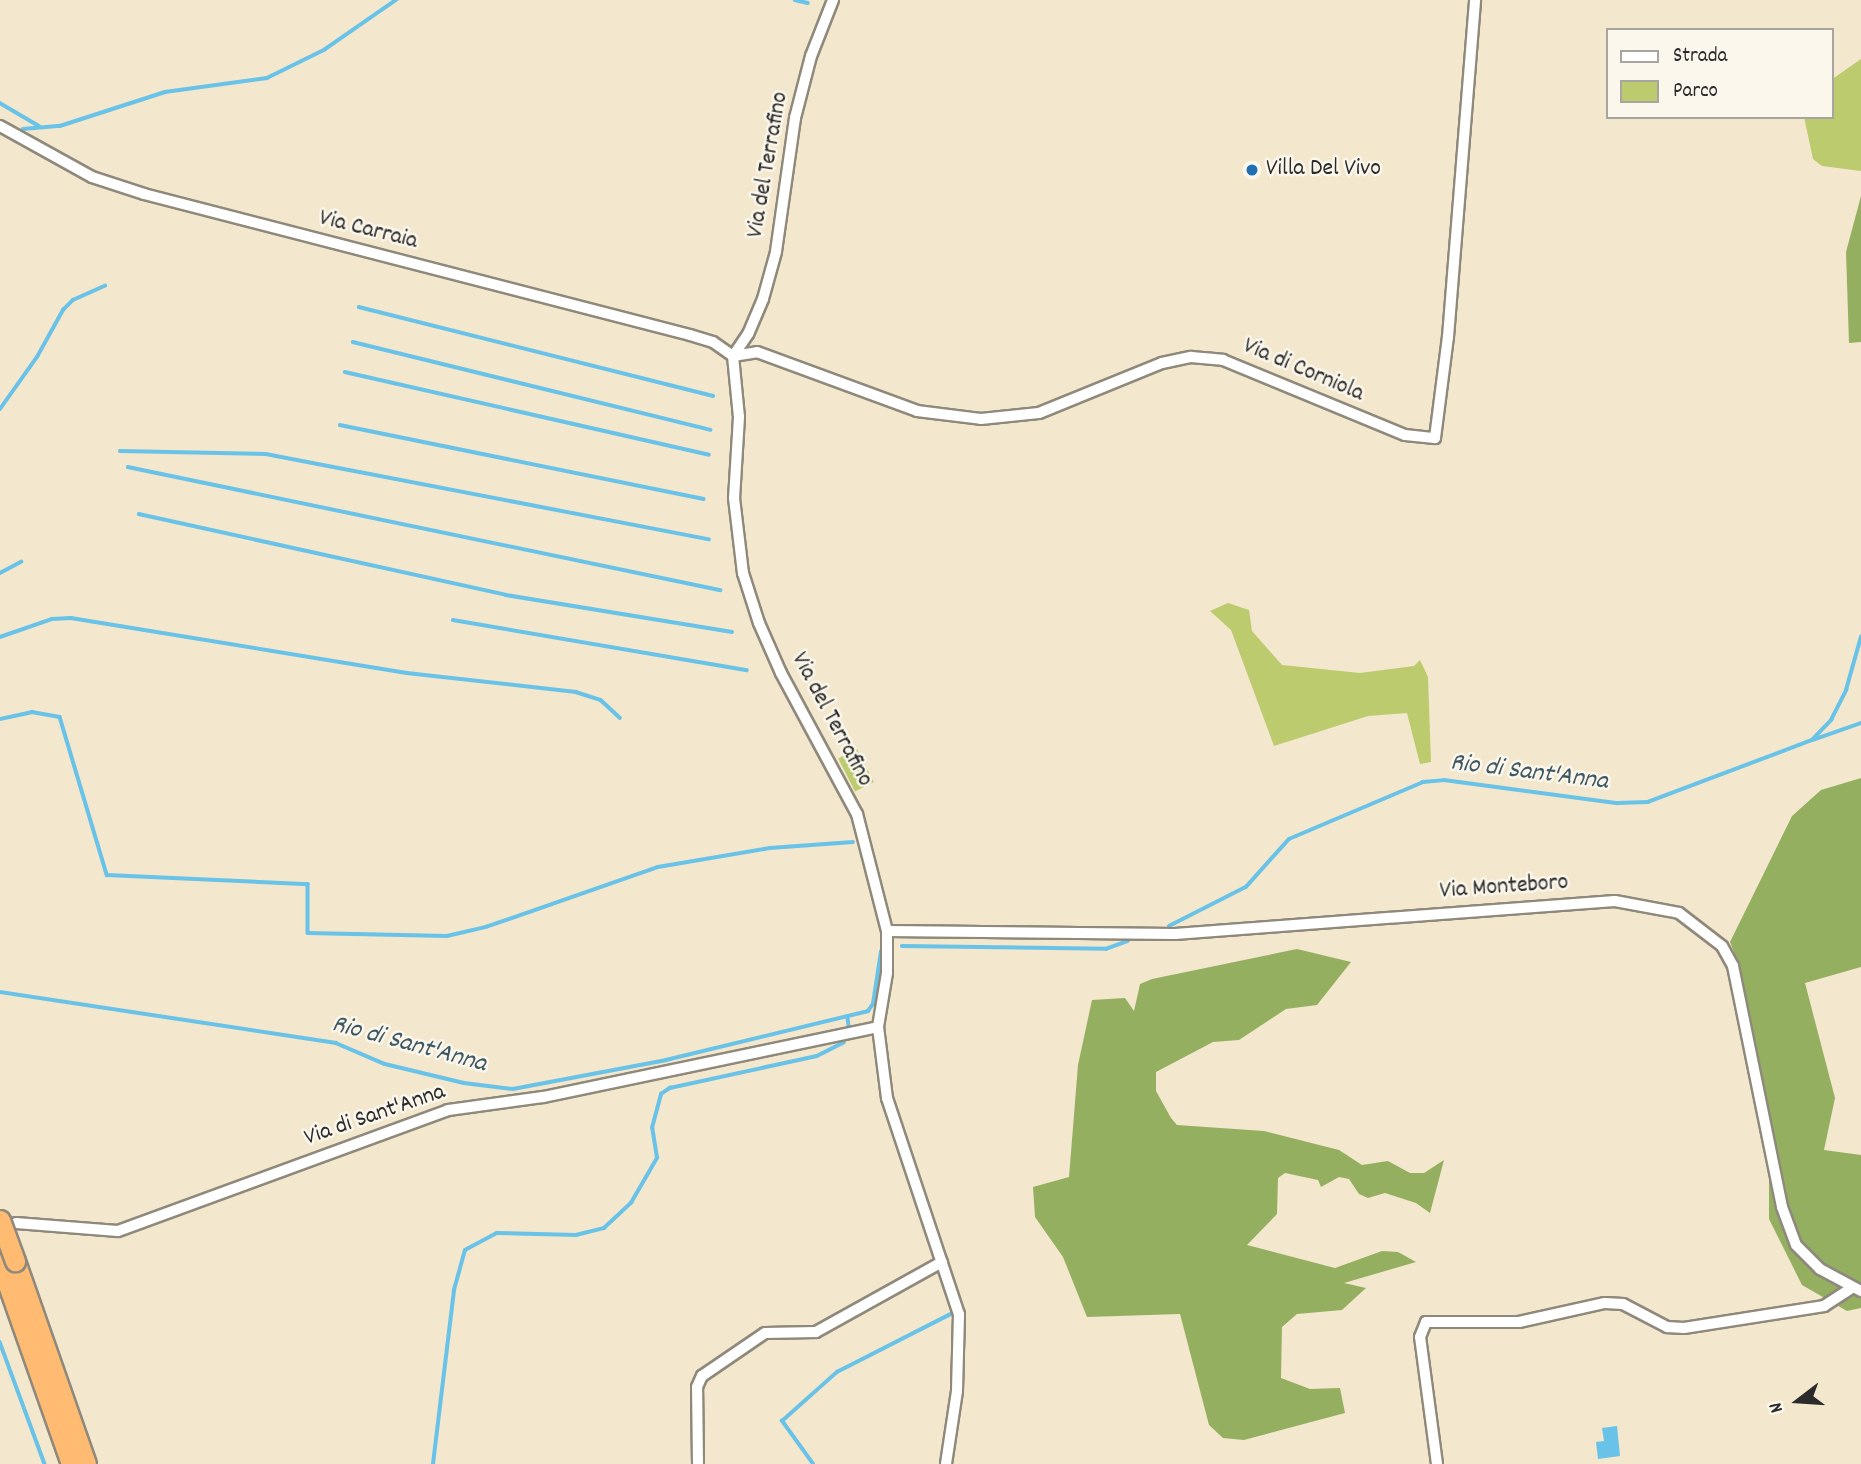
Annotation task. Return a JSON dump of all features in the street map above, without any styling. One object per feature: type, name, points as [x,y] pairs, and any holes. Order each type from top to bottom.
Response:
[{"type":"highway","points":[[8,1221],[5,1263],[71,1464]]},
{"type":"highway","points":[[5,1263],[86,1464]]},
{"type":"street","name":"Via del Terrafino","points":[[833,0],[811,56],[795,118],[776,252],[763,299],[748,334],[733,356],[739,417],[734,498],[743,573],[781,673],[857,814],[887,931],[887,972],[878,1027],[887,1098],[942,1262],[960,1329],[957,1391],[946,1464]]},
{"type":"street","name":"Via di Corniola","points":[[733,356],[757,352],[917,411],[981,419],[1039,413],[1162,363],[1191,357],[1223,360],[1405,435],[1435,438],[1448,337],[1475,0]]},
{"type":"street","name":"Via Carraia","points":[[0,126],[92,177],[144,194],[690,335],[713,342],[733,356]]},
{"type":"street","name":"Via Monteboro","points":[[887,931],[1175,933],[1615,901],[1679,914],[1722,946],[1733,967],[1782,1208],[1796,1245],[1820,1269],[1856,1290]]},
{"type":"street","name":"Via di Sant'Anna","points":[[8,1221],[118,1230],[448,1110],[543,1097],[878,1027]]},
{"type":"street","points":[[698,1464],[697,1387],[702,1376],[765,1333],[816,1332],[942,1262]]},
{"type":"street","points":[[1437,1464],[1420,1337],[1426,1322],[1519,1322],[1605,1303],[1632,1307],[1667,1327],[1684,1328],[1824,1306],[1856,1290]]},
{"type":"green space","points":[[1861,59],[1861,171],[1822,166],[1813,159],[1804,119],[1833,119],[1833,79]]},
{"type":"green space","points":[[1861,196],[1861,342],[1849,343],[1846,252]]},
{"type":"green space","points":[[1228,603],[1249,610],[1252,631],[1282,665],[1360,673],[1414,666],[1420,660],[1428,677],[1431,762],[1420,764],[1407,713],[1368,716],[1274,746],[1231,630],[1210,611]]},
{"type":"green space","points":[[857,749],[874,782],[855,792],[838,759]]},
{"type":"green space","points":[[1861,778],[1861,967],[1805,983],[1835,1098],[1824,1150],[1861,1155],[1861,1308],[1847,1311],[1802,1285],[1769,1219],[1769,1175],[1740,967],[1730,942],[1792,816],[1821,790]]},
{"type":"green space","points":[[1297,949],[1351,962],[1317,1005],[1286,1009],[1239,1040],[1213,1042],[1156,1072],[1156,1091],[1171,1118],[1177,1125],[1264,1131],[1339,1150],[1362,1165],[1388,1161],[1410,1173],[1424,1173],[1444,1160],[1430,1213],[1416,1203],[1385,1193],[1368,1198],[1359,1194],[1349,1179],[1339,1177],[1321,1187],[1318,1180],[1285,1173],[1278,1178],[1277,1214],[1247,1245],[1335,1268],[1382,1251],[1398,1252],[1416,1262],[1344,1283],[1366,1288],[1342,1310],[1297,1314],[1282,1327],[1281,1378],[1310,1389],[1340,1388],[1345,1413],[1244,1440],[1223,1438],[1209,1425],[1180,1314],[1087,1317],[1063,1257],[1035,1217],[1033,1187],[1069,1177],[1078,1065],[1092,1000],[1125,998],[1134,1011],[1140,984],[1152,979]]},
{"type":"water","points":[[1617,1426],[1620,1456],[1598,1459],[1596,1442],[1604,1441],[1602,1428]]},
{"type":"waterway","points":[[23,129],[60,126],[165,92],[267,78],[324,50],[396,0]]},
{"type":"waterway","points":[[795,0],[808,3]]},
{"type":"waterway","points":[[0,103],[39,126]]},
{"type":"waterway","points":[[0,409],[37,357],[63,310],[73,300],[105,286]]},
{"type":"waterway","points":[[359,307],[713,396]]},
{"type":"waterway","points":[[353,342],[710,430]]},
{"type":"waterway","points":[[345,372],[709,455]]},
{"type":"waterway","points":[[340,425],[704,499]]},
{"type":"waterway","points":[[120,451],[266,454],[709,539]]},
{"type":"waterway","points":[[128,467],[720,590]]},
{"type":"waterway","points":[[139,514],[506,595],[732,632]]},
{"type":"waterway","points":[[0,573],[21,562]]},
{"type":"waterway","points":[[0,637],[52,619],[71,618],[407,673],[576,692],[601,700],[620,718]]},
{"type":"waterway","points":[[453,620],[747,670]]},
{"type":"waterway","name":"Rio di Sant'Anna","points":[[1169,926],[1246,887],[1289,839],[1423,782],[1444,780],[1617,803],[1648,802],[1812,740],[1831,720],[1846,690],[1861,637]]},
{"type":"waterway","points":[[0,719],[32,712],[60,717],[107,875],[308,884],[308,933],[447,936],[486,927],[658,867],[770,848],[853,842]]},
{"type":"waterway","points":[[1813,740],[1861,723]]},
{"type":"waterway","name":"Rio di Sant'Anna","points":[[902,946],[1106,949],[1128,941]]},
{"type":"waterway","name":"Rio di Sant'Anna","points":[[0,992],[336,1043],[385,1064],[464,1083],[513,1089],[666,1060],[868,1011],[873,1004],[881,952]]},
{"type":"waterway","points":[[848,1018],[849,1026]]},
{"type":"waterway","points":[[433,1464],[454,1290],[465,1250],[497,1233],[576,1235],[604,1228],[631,1203],[657,1158],[652,1128],[661,1094],[670,1088],[817,1056],[844,1042]]},
{"type":"waterway","points":[[813,1464],[782,1421],[837,1372],[951,1314]]},
{"type":"waterway","points":[[0,1342],[45,1464]]},
{"type":"place","name":"Villa Del Vivo","points":[[1252,170]]}]
